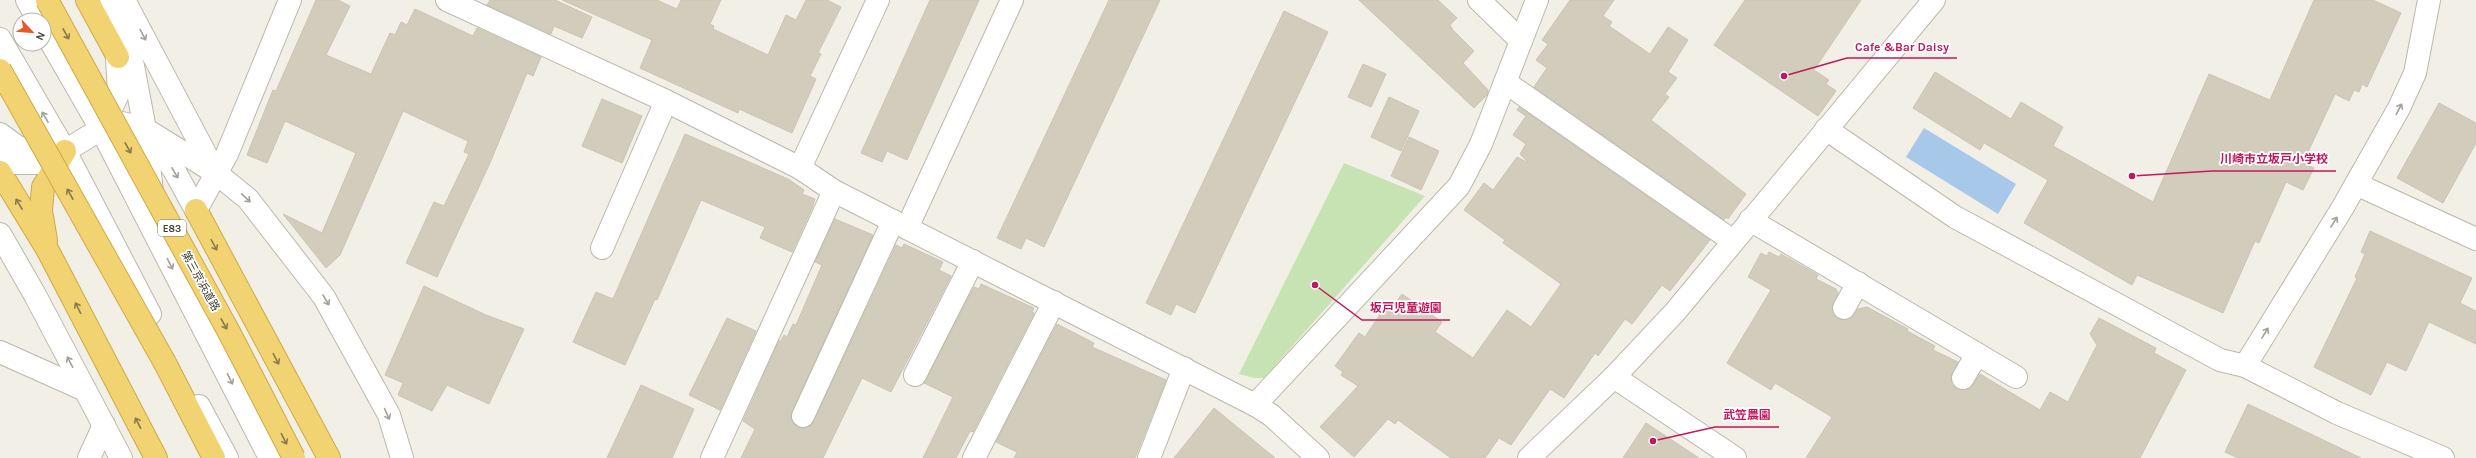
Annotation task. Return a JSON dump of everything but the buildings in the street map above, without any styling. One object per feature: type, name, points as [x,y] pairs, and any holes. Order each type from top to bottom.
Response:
[{"type":"highway","name":"第三京浜道路","points":[[47,0],[230,334],[294,458]]},
{"type":"highway","points":[[87,0],[118,57]]},
{"type":"highway","points":[[0,70],[164,363],[214,458]]},
{"type":"highway","points":[[47,249],[41,211],[43,187],[65,151]]},
{"type":"highway","points":[[0,172],[47,249],[156,458]]},
{"type":"highway","points":[[196,210],[329,458]]},
{"type":"street","points":[[27,0],[34,12]]},
{"type":"street","points":[[101,130],[119,92],[116,0]]},
{"type":"street","points":[[116,0],[216,173]]},
{"type":"street","points":[[116,0],[129,45],[145,129],[156,238]]},
{"type":"street","points":[[196,210],[227,154],[290,0]]},
{"type":"street","points":[[803,416],[1012,0]]},
{"type":"street","points":[[1478,0],[1521,41]]},
{"type":"street","points":[[1255,405],[1459,186],[1481,144],[1537,0]]},
{"type":"street","points":[[1529,458],[1614,377],[1675,312],[1934,0]]},
{"type":"street","points":[[2245,366],[2356,184],[2400,108],[2415,73],[2429,0]]},
{"type":"street","points":[[457,2],[666,101],[800,168],[834,191],[1255,405],[1271,415],[1318,458]]},
{"type":"street","points":[[800,168],[871,2]]},
{"type":"street","points":[[52,44],[101,130],[270,458]]},
{"type":"street","points":[[2,49],[65,151],[103,228],[227,458]]},
{"type":"street","points":[[118,57],[145,129],[174,170],[196,210]]},
{"type":"street","points":[[1505,82],[1733,241]]},
{"type":"street","points":[[602,248],[666,101]]},
{"type":"street","points":[[0,158],[15,163],[37,163],[65,151],[101,130],[122,123],[145,129],[216,173],[248,199],[324,297],[389,415],[402,458]]},
{"type":"street","points":[[1826,129],[1955,217],[2220,360],[2245,366],[2337,413],[2443,458]]},
{"type":"street","points":[[0,134],[19,148],[65,151]]},
{"type":"street","points":[[2356,184],[2476,239]]},
{"type":"street","points":[[712,458],[834,191]]},
{"type":"street","points":[[1750,220],[2016,377]]},
{"type":"street","points":[[0,234],[35,295],[121,458]]},
{"type":"street","points":[[915,375],[973,261]]},
{"type":"street","points":[[1844,308],[1858,283]]},
{"type":"street","points":[[974,458],[1054,302]]},
{"type":"street","points":[[0,352],[85,390]]},
{"type":"street","points":[[1963,378],[1977,354]]},
{"type":"street","points":[[1149,458],[1184,368]]},
{"type":"street","points":[[1614,377],[1735,458]]},
{"type":"street","points":[[89,458],[104,425]]},
{"type":"green space","points":[[1344,163],[1425,196],[1264,378],[1254,378],[1239,374]]},
{"type":"water","points":[[1924,128],[2016,184],[1998,214],[1906,157]]},
{"type":"place","name":"Cafe &Bar Daisy","points":[[1784,76]]},
{"type":"place","name":"川崎市立坂戸小学校","points":[[2132,176]]},
{"type":"place","name":"坂戸児童遊園","points":[[1315,285]]},
{"type":"place","name":"武笠農園","points":[[1653,441]]}]
